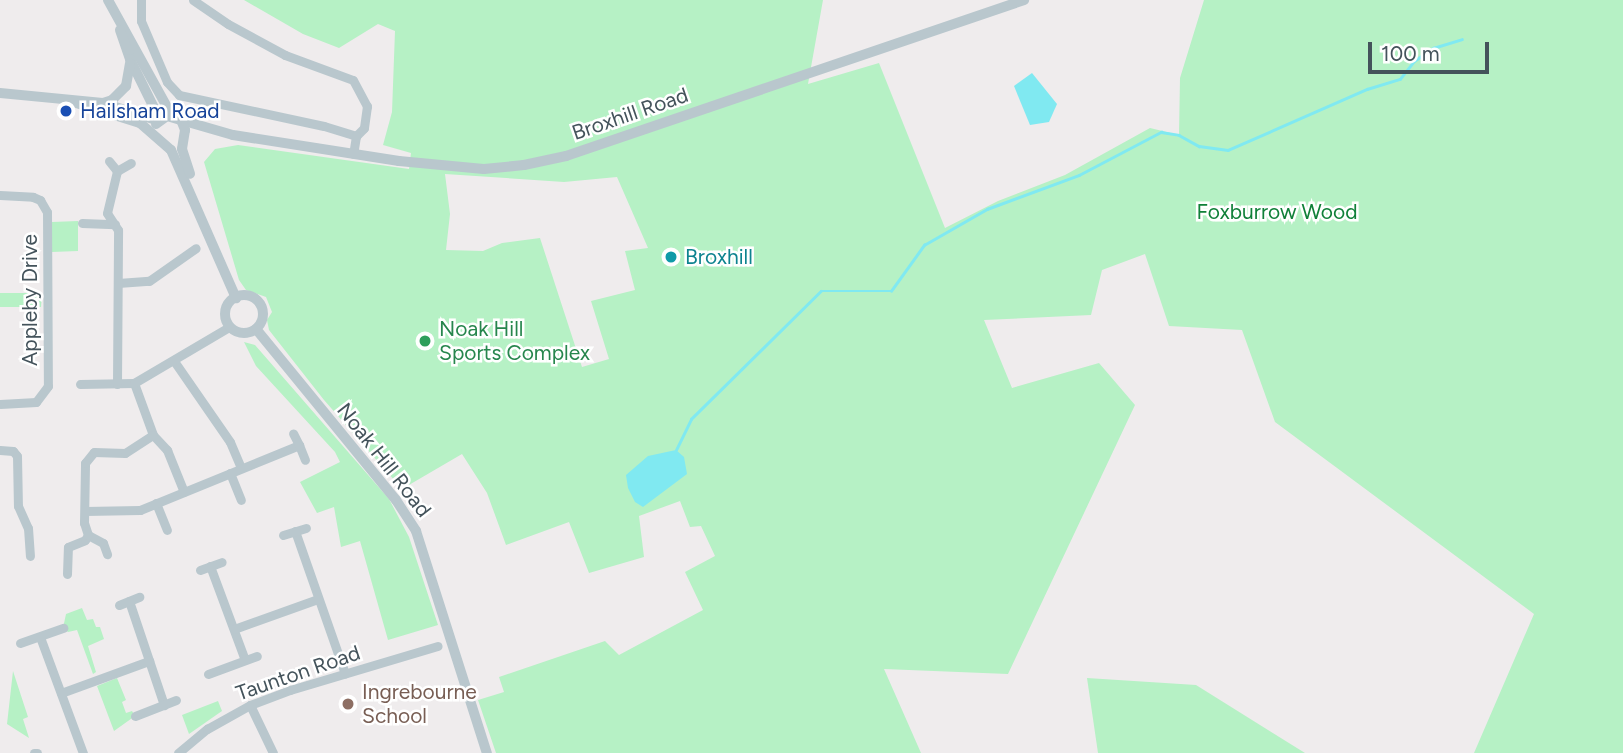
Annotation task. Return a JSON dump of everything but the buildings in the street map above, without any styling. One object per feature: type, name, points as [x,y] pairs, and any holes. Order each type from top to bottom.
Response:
[{"type":"street","points":[[108,0],[185,130],[182,149],[202,220]]},
{"type":"street","points":[[141,0],[141,21],[167,82],[179,95],[324,126],[356,136]]},
{"type":"street","points":[[193,0],[228,24],[285,55],[353,80],[367,106],[364,128],[356,136],[353,154]]},
{"type":"street","name":"Broxhill Road","points":[[183,139],[202,133],[233,135],[353,154],[484,169],[524,165],[566,156],[1024,0]]},
{"type":"street","points":[[118,20],[130,59],[160,120],[156,135]]},
{"type":"street","points":[[103,103],[120,94],[125,86],[130,59]]},
{"type":"street","points":[[0,93],[103,103],[160,120],[176,118]]},
{"type":"street","points":[[72,102],[140,123],[156,135],[176,158],[236,298]]},
{"type":"street","name":"Broxhill Road","points":[[176,118],[233,135]]},
{"type":"street","points":[[165,145],[174,145],[183,139]]},
{"type":"street","points":[[109,161],[117,171]]},
{"type":"street","points":[[117,384],[118,230],[107,213],[117,171],[131,163]]},
{"type":"street","name":"Appleby Drive","points":[[0,195],[33,197],[40,201],[47,212],[48,383],[46,392],[36,402],[26,405],[0,404]]},
{"type":"street","points":[[82,223],[115,224]]},
{"type":"street","points":[[118,283],[149,281],[196,248]]},
{"type":"street","points":[[247,296],[258,302],[263,313],[256,329],[245,333],[229,327],[226,313],[236,298],[247,296]]},
{"type":"street","points":[[80,384],[134,383],[229,327]]},
{"type":"street","name":"Noak Hill Road","points":[[256,329],[396,499],[416,531],[486,753]]},
{"type":"street","points":[[174,361],[230,442],[241,468]]},
{"type":"street","points":[[134,383],[153,435],[167,450],[184,492]]},
{"type":"street","points":[[293,433],[305,460]]},
{"type":"street","points":[[66,574],[68,547],[85,540],[88,535],[85,463],[90,454],[103,451],[125,453],[153,435]]},
{"type":"street","points":[[85,511],[140,510],[299,445]]},
{"type":"street","points":[[0,450],[10,450],[17,456],[18,506],[28,528],[30,556]]},
{"type":"street","points":[[230,472],[241,500]]},
{"type":"street","points":[[156,503],[167,530]]},
{"type":"street","points":[[283,535],[306,528]]},
{"type":"street","points":[[295,531],[345,674]]},
{"type":"street","points":[[88,535],[103,543],[107,554]]},
{"type":"street","points":[[200,570],[222,562]]},
{"type":"street","points":[[210,566],[245,660]]},
{"type":"street","points":[[118,605],[139,597]]},
{"type":"street","points":[[234,629],[318,599]]},
{"type":"street","points":[[129,601],[164,705]]},
{"type":"street","points":[[20,643],[63,628]]},
{"type":"street","points":[[40,637],[83,753]]},
{"type":"street","name":"Taunton Road","points":[[178,753],[207,729],[250,705],[438,646]]},
{"type":"street","points":[[208,674],[257,656]]},
{"type":"street","points":[[61,693],[149,661]]},
{"type":"street","points":[[135,716],[176,700]]},
{"type":"street","points":[[250,705],[273,753]]},
{"type":"green space","name":"Foxburrow Wood","points":[[244,0],[823,0],[808,84],[879,63],[945,228],[998,201],[1065,175],[1150,128],[1179,135],[1180,78],[1204,0],[1623,0],[1623,753],[1474,753],[1534,614],[1275,422],[1242,330],[1169,326],[1145,254],[1102,270],[1091,315],[984,320],[1012,388],[1099,363],[1135,405],[1008,674],[884,669],[921,753],[496,753],[478,700],[504,692],[499,677],[605,641],[619,655],[703,610],[685,572],[715,556],[701,526],[690,527],[680,501],[639,516],[644,557],[589,573],[569,522],[506,545],[487,493],[462,454],[402,489],[324,400],[269,330],[267,320],[272,312],[266,297],[246,290],[239,280],[204,162],[215,149],[238,145],[409,169],[411,153],[383,145],[392,112],[395,31],[378,24],[339,48],[303,34]],"holes":[[[445,174],[564,182],[617,177],[648,248],[625,251],[635,290],[591,301],[609,359],[582,367],[540,238],[502,243],[483,251],[446,250],[450,214]]]},
{"type":"green space","points":[[78,221],[78,251],[52,252],[52,222]]},
{"type":"green space","points":[[0,293],[42,293],[41,307],[0,307]]},
{"type":"green space","points":[[244,342],[255,345],[389,499],[409,537],[438,625],[388,640],[360,541],[341,547],[334,507],[317,513],[300,482],[340,462],[335,452],[256,366]]},
{"type":"green space","points":[[82,608],[87,620],[93,619],[96,627],[100,627],[104,639],[88,646],[96,672],[93,674],[77,630],[68,632],[63,628],[66,614]]},
{"type":"green space","points":[[13,671],[28,717],[23,719],[29,738],[7,724]]},
{"type":"green space","points":[[117,678],[126,700],[122,702],[126,713],[132,711],[135,716],[114,731],[97,686]]},
{"type":"green space","points":[[1087,678],[1196,685],[1305,753],[1098,753]]},
{"type":"green space","points":[[218,701],[222,711],[189,734],[182,715]]},
{"type":"water","points":[[1032,73],[1057,104],[1049,122],[1030,125],[1014,86]]},
{"type":"water","points":[[676,450],[684,457],[687,474],[643,507],[635,502],[628,488],[626,475],[648,456]]},
{"type":"waterway","points":[[676,450],[691,419],[821,291],[891,291],[924,245],[987,209],[1079,175],[1161,132],[1179,135],[1199,146],[1228,150],[1367,89],[1400,79],[1414,61],[1433,48],[1462,39]]},
{"type":"place","name":"Hailsham Road","points":[[66,111]]},
{"type":"place","name":"Broxhill","points":[[671,257]]},
{"type":"place","name":"Noak Hill Sports Complex","points":[[425,341]]},
{"type":"place","name":"Ingrebourne School","points":[[348,704]]}]
